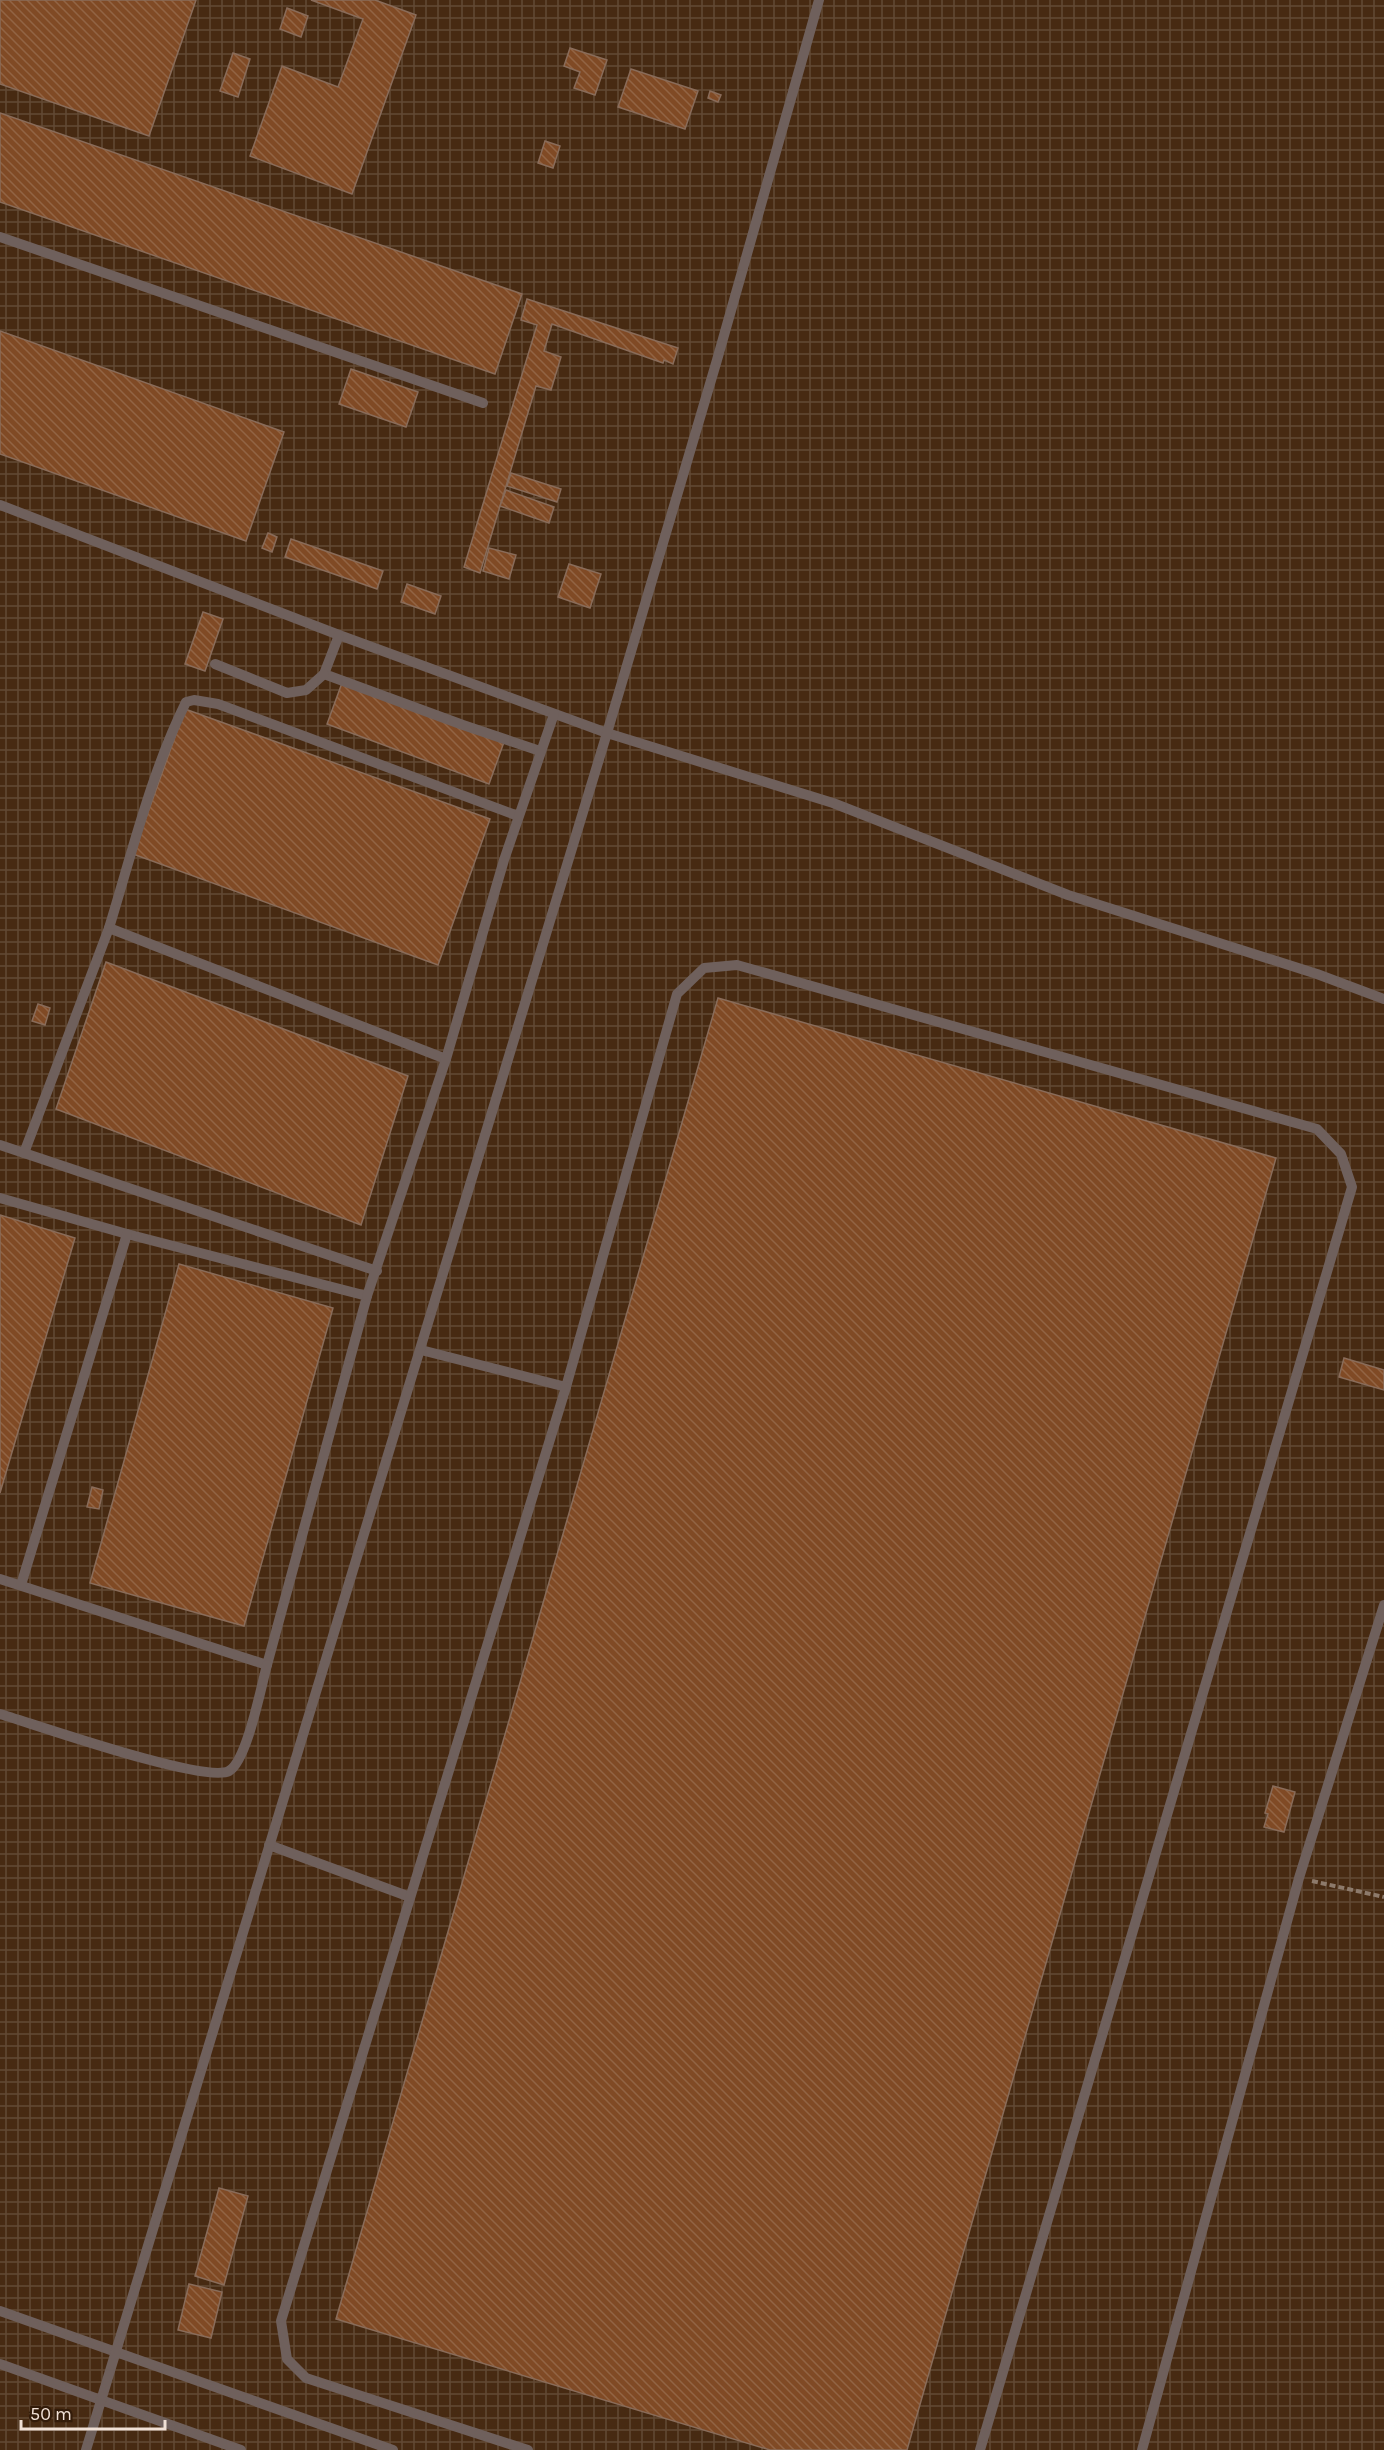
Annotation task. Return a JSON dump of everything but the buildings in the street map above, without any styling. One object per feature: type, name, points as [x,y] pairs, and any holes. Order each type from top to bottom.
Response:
[{"type":"lane","points":[[86,2450],[607,733],[714,371],[819,0]]},
{"type":"lane","points":[[0,237],[483,404]]},
{"type":"lane","points":[[0,505],[339,635],[607,733],[833,803],[1068,895],[1317,974],[1384,999]]},
{"type":"lane","points":[[215,664],[287,693],[306,690],[324,674],[339,635]]},
{"type":"lane","points":[[324,674],[540,751]]},
{"type":"lane","points":[[24,1153],[109,928],[158,771],[186,702],[194,700],[218,704],[518,816]]},
{"type":"lane","points":[[0,1714],[171,1766],[216,1774],[228,1771],[238,1762],[247,1740],[367,1296],[446,1059],[518,816],[554,714]]},
{"type":"lane","points":[[109,928],[446,1059]]},
{"type":"lane","points":[[528,2450],[306,2378],[288,2359],[281,2321],[566,1387],[677,994],[704,968],[737,965],[1317,1129],[1341,1154],[1352,1187],[980,2450]]},
{"type":"lane","points":[[0,1145],[377,1271]]},
{"type":"lane","points":[[0,1198],[127,1234],[367,1296]]},
{"type":"lane","points":[[21,1586],[127,1234]]},
{"type":"lane","points":[[421,1350],[566,1387]]},
{"type":"lane","points":[[0,1580],[267,1665]]},
{"type":"lane","points":[[1142,2450],[1299,1878],[1384,1605]]},
{"type":"lane","points":[[269,1845],[410,1897]]},
{"type":"lane","points":[[0,2311],[393,2450]]},
{"type":"lane","points":[[0,2364],[241,2450]]},
{"type":"path","points":[[1299,1878],[1384,1897]]},
{"type":"shaded area","points":[[0,0],[1384,0],[1384,2450],[0,2450]]}]
